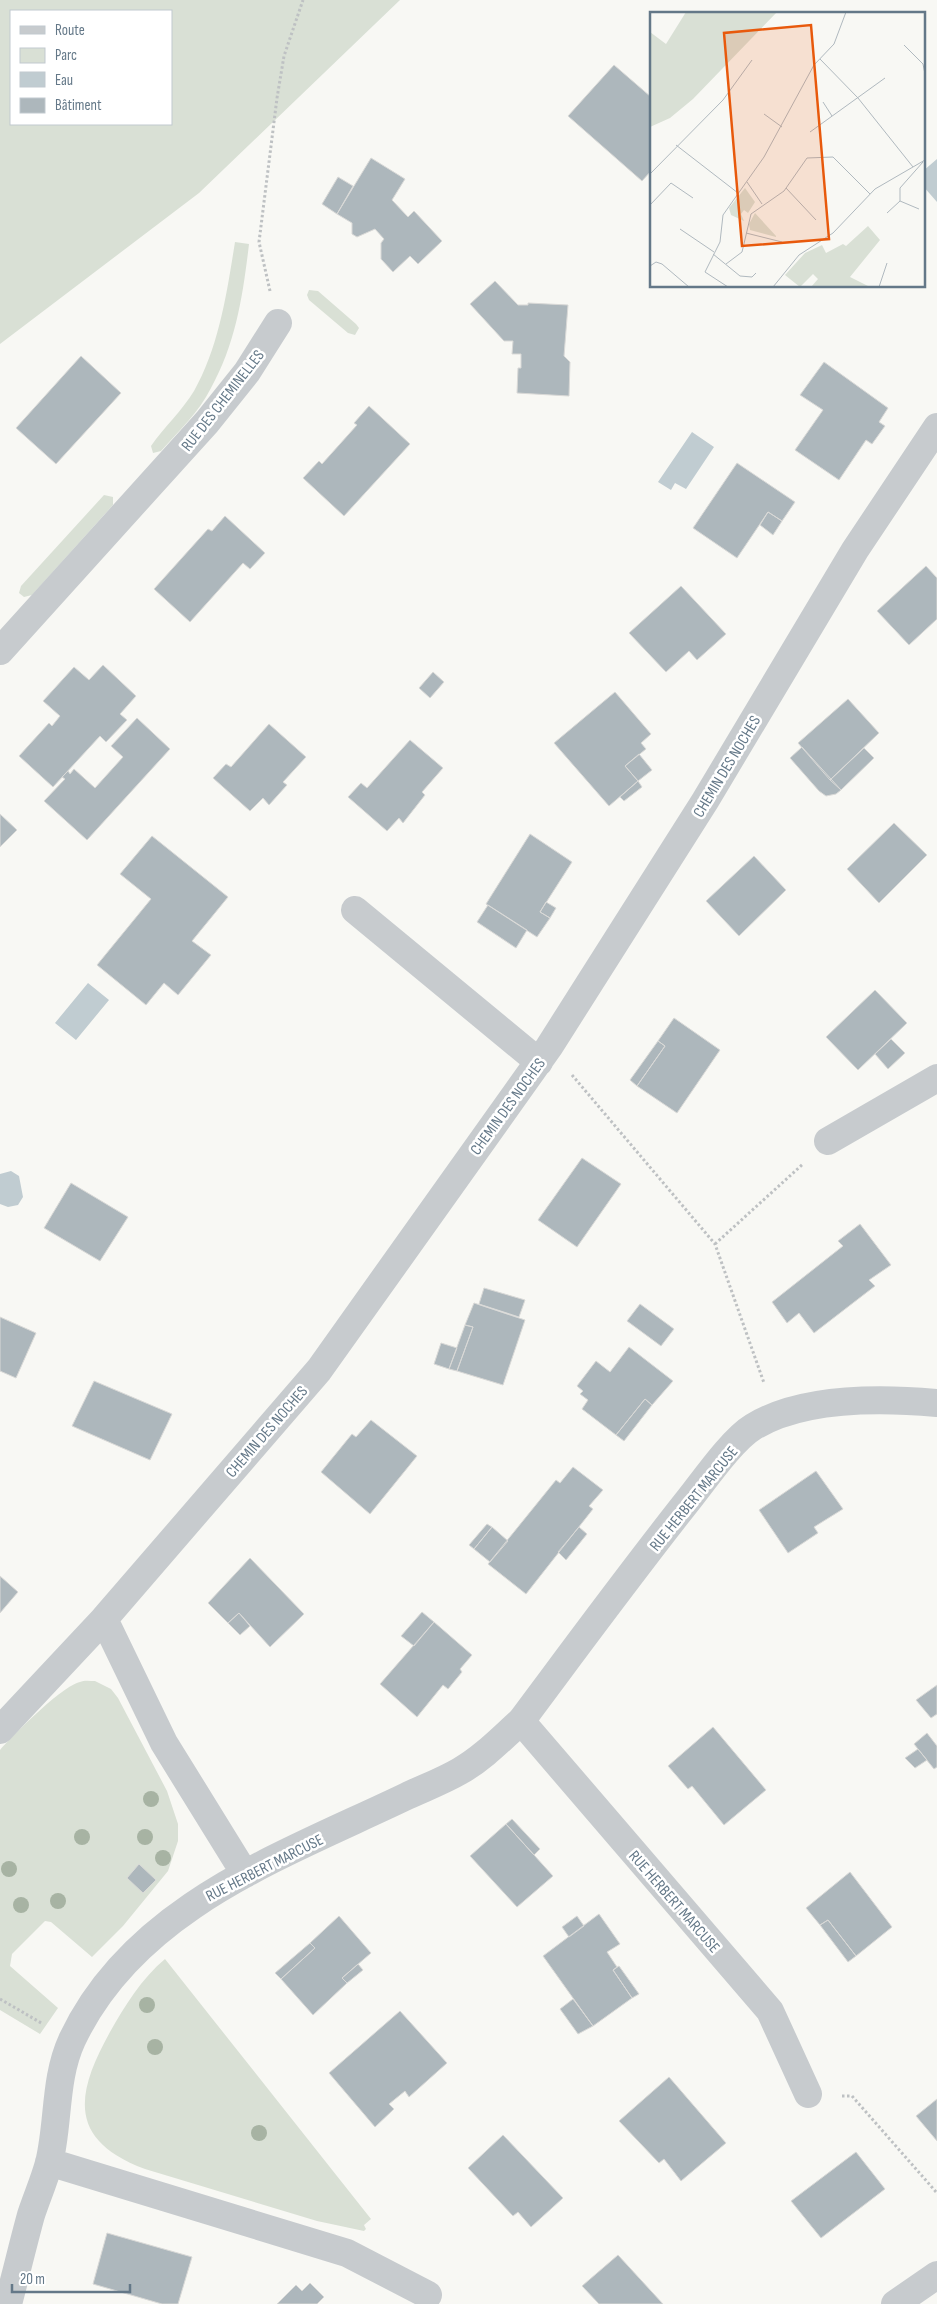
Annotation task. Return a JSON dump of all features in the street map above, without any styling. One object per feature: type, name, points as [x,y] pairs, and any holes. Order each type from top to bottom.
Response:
[{"type":"street","name":"RUE DES CHEMINELLES","points":[[0,651],[207,422],[247,372],[278,323]]},
{"type":"street","name":"CHEMIN DES NOCHES","points":[[1,1727],[104,1620],[319,1370],[544,1055],[700,810],[855,550],[937,427]]},
{"type":"street","points":[[355,910],[544,1055]]},
{"type":"street","points":[[828,1141],[937,1078]]},
{"type":"street","name":"RUE HERBERT MARCUSE","points":[[8,2304],[32,2215],[49,2162],[62,2072],[72,2041],[88,2010],[118,1970],[156,1933],[191,1906],[245,1874],[461,1771],[493,1747],[521,1720],[721,1459],[751,1428],[776,1416],[810,1406],[847,1402],[937,1403]]},
{"type":"street","points":[[104,1620],[164,1743],[245,1874]]},
{"type":"street","name":"RUE HERBERT MARCUSE","points":[[521,1720],[770,2011],[808,2094]]},
{"type":"street","points":[[49,2162],[347,2253],[428,2295]]},
{"type":"street","points":[[895,2304],[937,2275]]},
{"type":"path","points":[[278,323],[259,242],[276,98],[284,56],[303,0]]},
{"type":"path","points":[[544,1055],[715,1244],[776,1416]]},
{"type":"path","points":[[715,1244],[828,1141]]},
{"type":"path","points":[[0,1999],[72,2041]]},
{"type":"path","points":[[808,2094],[852,2096],[937,2193]]},
{"type":"green space","points":[[0,0],[400,0],[199,193],[0,344]]},
{"type":"green space","points":[[235,242],[249,244],[241,300],[227,354],[201,405],[161,451],[153,453],[151,446],[194,391],[210,356],[221,319]]},
{"type":"green space","points":[[309,290],[318,291],[356,324],[359,328],[355,335],[348,333],[309,300],[307,295]]},
{"type":"green space","points":[[104,495],[113,497],[113,505],[32,595],[24,597],[19,593],[21,586]]},
{"type":"green space","points":[[82,1681],[95,1681],[111,1689],[118,1698],[167,1791],[178,1824],[178,1841],[168,1871],[123,1926],[92,1957],[51,1922],[45,1921],[12,1954],[10,1966],[58,2008],[40,2034],[0,2010],[0,1750],[26,1723],[62,1692]]},
{"type":"green space","points":[[165,1959],[371,2219],[364,2225],[366,2229],[364,2231],[317,2221],[145,2169],[120,2157],[102,2144],[91,2130],[86,2113],[85,2095],[98,2055],[127,2003],[149,1975]]},
{"type":"water","points":[[937,159],[937,202],[924,187],[924,170]]},
{"type":"water","points":[[692,432],[714,447],[686,489],[675,483],[671,490],[658,482]]},
{"type":"water","points":[[88,983],[109,1000],[76,1040],[55,1023]]},
{"type":"water","points":[[11,1171],[19,1176],[23,1197],[18,1205],[8,1207],[0,1204],[0,1174]]},
{"type":"building","points":[[614,65],[650,96],[650,172],[642,181],[568,116]]},
{"type":"building","points":[[371,158],[405,179],[392,200],[408,217],[414,211],[442,241],[418,264],[410,256],[393,272],[381,259],[381,243],[384,239],[375,229],[357,237],[352,234],[352,223],[337,214]]},
{"type":"building","points":[[338,177],[353,186],[337,214],[322,204]]},
{"type":"building","points":[[495,281],[518,305],[528,305],[528,303],[568,305],[564,356],[570,362],[569,396],[517,393],[518,368],[521,368],[521,354],[512,354],[513,341],[504,341],[470,304]]},
{"type":"building","points":[[81,356],[121,393],[56,464],[16,428]]},
{"type":"building","points":[[824,362],[888,408],[879,422],[885,426],[872,444],[866,440],[839,480],[795,450],[823,410],[800,395]]},
{"type":"building","points":[[369,406],[410,444],[344,516],[303,478],[319,461],[322,464],[357,425],[354,423]]},
{"type":"building","points":[[737,463],[795,502],[782,521],[768,512],[737,558],[693,528]]},
{"type":"building","points":[[768,512],[782,521],[773,535],[760,525]]},
{"type":"building","points":[[225,516],[265,553],[250,569],[243,563],[190,622],[154,589],[208,529],[212,531]]},
{"type":"building","points":[[926,566],[937,578],[937,619],[909,645],[877,611]]},
{"type":"building","points":[[681,586],[726,634],[697,660],[689,651],[666,672],[629,633]]},
{"type":"building","points":[[103,665],[136,696],[120,714],[127,720],[106,742],[100,736],[53,787],[19,756],[49,723],[52,726],[60,716],[43,701],[74,667],[89,680]]},
{"type":"building","points":[[433,672],[444,682],[430,698],[419,688]]},
{"type":"building","points":[[615,692],[651,734],[641,743],[646,749],[625,766],[638,781],[609,806],[554,743]]},
{"type":"building","points":[[848,699],[879,733],[830,780],[798,743]]},
{"type":"building","points":[[137,718],[170,749],[87,840],[44,801],[65,779],[62,777],[68,771],[70,774],[74,769],[95,788],[123,757],[111,746]]},
{"type":"building","points":[[269,724],[306,757],[283,782],[287,785],[269,805],[263,798],[250,811],[213,778],[226,764],[231,767]]},
{"type":"building","points":[[410,740],[443,768],[422,792],[425,795],[403,823],[399,818],[387,831],[348,797],[361,783],[367,788]]},
{"type":"building","points":[[802,747],[841,790],[836,794],[826,796],[819,791],[790,758]]},
{"type":"building","points":[[864,748],[874,758],[841,790],[830,780]]},
{"type":"building","points":[[639,754],[652,770],[638,781],[625,766]]},
{"type":"building","points":[[638,781],[642,787],[624,801],[620,797]]},
{"type":"building","points":[[0,814],[17,830],[0,847]]},
{"type":"building","points":[[894,823],[927,855],[879,903],[847,869]]},
{"type":"building","points":[[530,834],[572,862],[540,912],[550,918],[537,937],[486,904]]},
{"type":"building","points":[[152,836],[228,897],[192,941],[211,955],[178,995],[164,983],[146,1005],[97,965],[151,899],[120,874]]},
{"type":"building","points":[[754,856],[786,890],[739,936],[706,901]]},
{"type":"building","points":[[546,902],[556,908],[550,918],[540,912]]},
{"type":"building","points":[[488,905],[527,930],[516,948],[477,922]]},
{"type":"building","points":[[875,990],[907,1023],[858,1070],[826,1037]]},
{"type":"building","points":[[674,1018],[720,1050],[677,1113],[637,1086],[665,1046],[658,1041]]},
{"type":"building","points":[[891,1039],[905,1053],[888,1069],[875,1054]]},
{"type":"building","points":[[658,1041],[665,1046],[637,1086],[630,1080]]},
{"type":"building","points":[[582,1158],[621,1184],[577,1247],[538,1220]]},
{"type":"building","points":[[71,1183],[128,1217],[100,1261],[44,1228]]},
{"type":"building","points":[[860,1224],[891,1265],[869,1280],[875,1286],[814,1333],[799,1313],[787,1323],[772,1302],[843,1246],[838,1241]]},
{"type":"building","points":[[484,1288],[525,1300],[519,1317],[479,1304]]},
{"type":"building","points":[[474,1303],[525,1320],[503,1385],[457,1371],[473,1327],[465,1325]]},
{"type":"building","points":[[640,1304],[674,1329],[661,1346],[627,1321]]},
{"type":"building","points":[[0,1317],[36,1333],[16,1378],[0,1371]]},
{"type":"building","points":[[465,1325],[473,1327],[457,1371],[449,1369]]},
{"type":"building","points":[[441,1343],[457,1348],[449,1369],[434,1364]]},
{"type":"building","points":[[629,1347],[673,1381],[652,1405],[645,1399],[616,1435],[582,1409],[588,1400],[580,1394],[583,1391],[577,1386],[596,1361],[610,1372]]},
{"type":"building","points":[[94,1381],[172,1414],[150,1460],[72,1426]]},
{"type":"building","points":[[645,1399],[652,1405],[624,1441],[616,1435]]},
{"type":"building","points":[[371,1420],[417,1456],[370,1514],[321,1472],[352,1434],[356,1437]]},
{"type":"building","points":[[573,1467],[603,1490],[589,1506],[593,1509],[526,1594],[488,1564],[556,1480],[560,1483]]},
{"type":"building","points":[[816,1471],[843,1509],[814,1527],[818,1533],[788,1553],[759,1510]]},
{"type":"building","points":[[487,1524],[492,1527],[474,1549],[469,1545]]},
{"type":"building","points":[[492,1527],[508,1541],[490,1562],[474,1549]]},
{"type":"building","points":[[579,1527],[587,1534],[566,1560],[558,1552]]},
{"type":"building","points":[[250,1558],[304,1614],[270,1647],[239,1613],[228,1623],[208,1603]]},
{"type":"building","points":[[0,1576],[18,1592],[0,1613]]},
{"type":"building","points":[[422,1612],[434,1622],[414,1646],[401,1636]]},
{"type":"building","points":[[239,1613],[250,1626],[240,1635],[228,1623]]},
{"type":"building","points":[[434,1622],[472,1655],[460,1669],[462,1672],[448,1689],[443,1685],[417,1717],[380,1684]]},
{"type":"building","points":[[937,1685],[937,1714],[931,1718],[916,1700]]},
{"type":"building","points":[[713,1727],[766,1790],[724,1825],[692,1786],[688,1789],[668,1766]]},
{"type":"building","points":[[927,1733],[937,1746],[937,1767],[934,1769],[914,1744]]},
{"type":"building","points":[[918,1749],[927,1760],[915,1768],[905,1758]]},
{"type":"building","points":[[512,1819],[540,1849],[534,1855],[506,1824]]},
{"type":"building","points":[[506,1824],[553,1876],[517,1907],[470,1856]]},
{"type":"building","points":[[139,1864],[156,1880],[143,1893],[127,1878]]},
{"type":"building","points":[[850,1872],[892,1927],[856,1956],[828,1920],[820,1925],[806,1908]]},
{"type":"building","points":[[599,1914],[620,1944],[607,1952],[617,1967],[613,1970],[632,1998],[593,2026],[543,1956]]},
{"type":"building","points":[[339,1916],[371,1953],[342,1978],[347,1983],[313,2015],[281,1979],[315,1948],[310,1943]]},
{"type":"building","points":[[577,1916],[584,1926],[569,1937],[562,1927]]},
{"type":"building","points":[[828,1920],[856,1956],[848,1962],[820,1925]]},
{"type":"building","points":[[310,1943],[315,1948],[281,1979],[275,1973]]},
{"type":"building","points":[[358,1964],[363,1970],[347,1983],[342,1978]]},
{"type":"building","points":[[619,1966],[639,1994],[632,1998],[613,1970]]},
{"type":"building","points":[[573,1999],[593,2026],[578,2034],[560,2009]]},
{"type":"building","points":[[400,2011],[447,2063],[409,2097],[405,2091],[389,2104],[394,2109],[375,2127],[329,2073]]},
{"type":"building","points":[[669,2077],[726,2143],[681,2181],[664,2159],[659,2163],[619,2121]]},
{"type":"building","points":[[937,2099],[937,2141],[916,2116]]},
{"type":"building","points":[[503,2135],[563,2198],[531,2227],[518,2212],[513,2216],[468,2168]]},
{"type":"building","points":[[856,2152],[885,2189],[821,2238],[791,2201]]},
{"type":"building","points":[[107,2233],[192,2257],[178,2304],[162,2304],[93,2284]]},
{"type":"building","points":[[618,2255],[663,2304],[599,2304],[582,2286]]},
{"type":"building","points":[[310,2283],[324,2297],[317,2304],[277,2304],[296,2285],[302,2291]]}]
